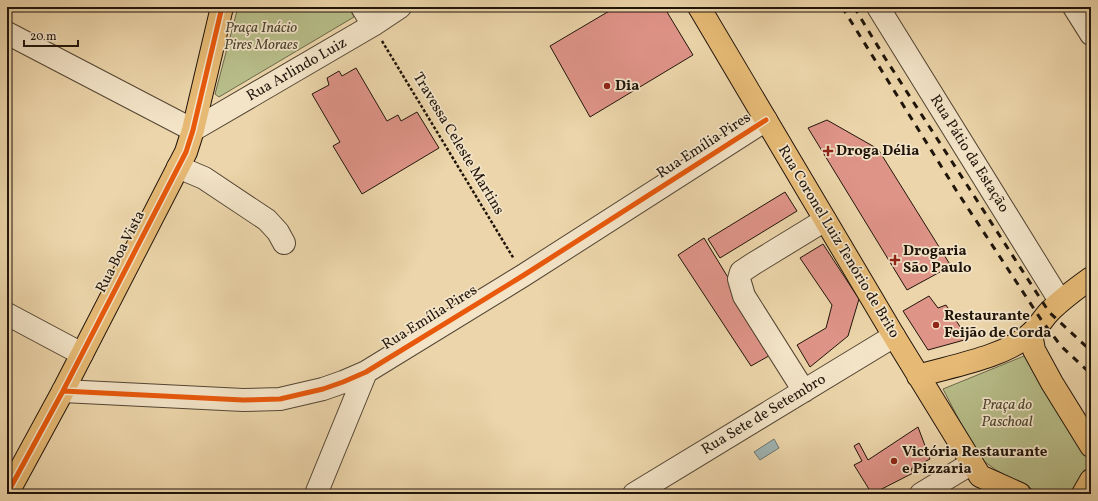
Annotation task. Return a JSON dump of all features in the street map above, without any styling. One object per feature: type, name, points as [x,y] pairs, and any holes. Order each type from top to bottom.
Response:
[{"type":"main road","name":"Rua Boa Vista","points":[[7,494],[63,391],[186,152],[193,130],[222,7]]},
{"type":"main road","name":"Rua Coronel Luiz Tenório de Brito","points":[[699,7],[894,336],[976,469]]},
{"type":"main road","points":[[918,376],[996,353],[1017,344],[1030,334],[1060,301],[1091,278]]},
{"type":"main road","points":[[1030,334],[1037,356],[1091,446]]},
{"type":"main road","points":[[976,469],[1020,494]]},
{"type":"main road","points":[[1083,494],[1091,480]]},
{"type":"street","name":"Rua Arlindo Luiz","points":[[193,130],[368,16],[400,7]]},
{"type":"street","name":"Rua Pátio da Estação","points":[[878,7],[1060,301]]},
{"type":"street","points":[[1074,7],[1091,34]]},
{"type":"street","points":[[7,33],[193,130]]},
{"type":"street","name":"Rua Emília Pires","points":[[63,391],[243,400],[280,399],[323,389],[344,382],[366,372],[524,275],[766,120]]},
{"type":"street","points":[[178,167],[204,178],[266,220],[278,232],[284,243]]},
{"type":"street","points":[[804,391],[744,296],[739,279],[741,272],[825,220]]},
{"type":"street","points":[[7,314],[82,354]]},
{"type":"street","name":"Rua Sete de Setembro","points":[[634,494],[894,336]]},
{"type":"street","points":[[316,494],[366,372]]},
{"type":"street","points":[[921,494],[976,469],[991,494]]},
{"type":"green space","name":"Praça Inácio Pires Moraes","points":[[238,7],[349,7],[354,17],[219,97],[215,94]]},
{"type":"green space","name":"Praça do Paschoal","points":[[1029,354],[1090,458],[1091,469],[1089,477],[1078,494],[1041,494],[996,470],[981,459],[972,445],[943,389]]},
{"type":"shaded area","points":[[774,439],[779,448],[760,460],[754,452]]},
{"type":"building","name":"Dia","points":[[616,7],[664,7],[693,55],[590,117],[550,46]]},
{"type":"building","points":[[356,68],[387,121],[398,115],[401,121],[417,112],[439,148],[362,194],[333,146],[340,142],[312,94],[329,85],[327,78],[339,71],[342,76]]},
{"type":"building","points":[[827,120],[878,149],[951,266],[907,290],[808,128]]},
{"type":"building","points":[[785,192],[797,211],[720,258],[708,239]]},
{"type":"building","points":[[704,238],[774,353],[751,366],[678,255]]},
{"type":"building","points":[[823,244],[859,299],[848,336],[810,367],[797,345],[826,328],[832,305],[800,258]]},
{"type":"building","name":"Restaurante Feijão de Corda","points":[[929,296],[938,308],[946,305],[968,339],[928,350],[903,311]]},
{"type":"building","name":"Victória Restaurante e Pizzaria","points":[[918,427],[930,459],[911,469],[913,473],[872,494],[854,465],[862,461],[854,446],[859,443],[868,460]]},
{"type":"railway","points":[[842,7],[956,190],[1042,321],[1061,346],[1091,374]]},
{"type":"railway","points":[[854,7],[885,58],[1049,312],[1091,351]]},
{"type":"cycle path","points":[[7,494],[63,391],[186,152],[193,130],[222,7]]},
{"type":"cycle path","points":[[63,391],[243,400],[280,399],[323,389],[343,382],[366,372],[524,275],[766,120]]},
{"type":"place","name":"Dia","points":[[607,86]]},
{"type":"place","name":"Droga Délia","points":[[828,151]]},
{"type":"place","name":"Drogaria São Paulo","points":[[895,260]]},
{"type":"place","name":"Restaurante Feijão de Corda","points":[[936,325]]},
{"type":"place","name":"Victória Restaurante e Pizzaria","points":[[894,461]]}]
